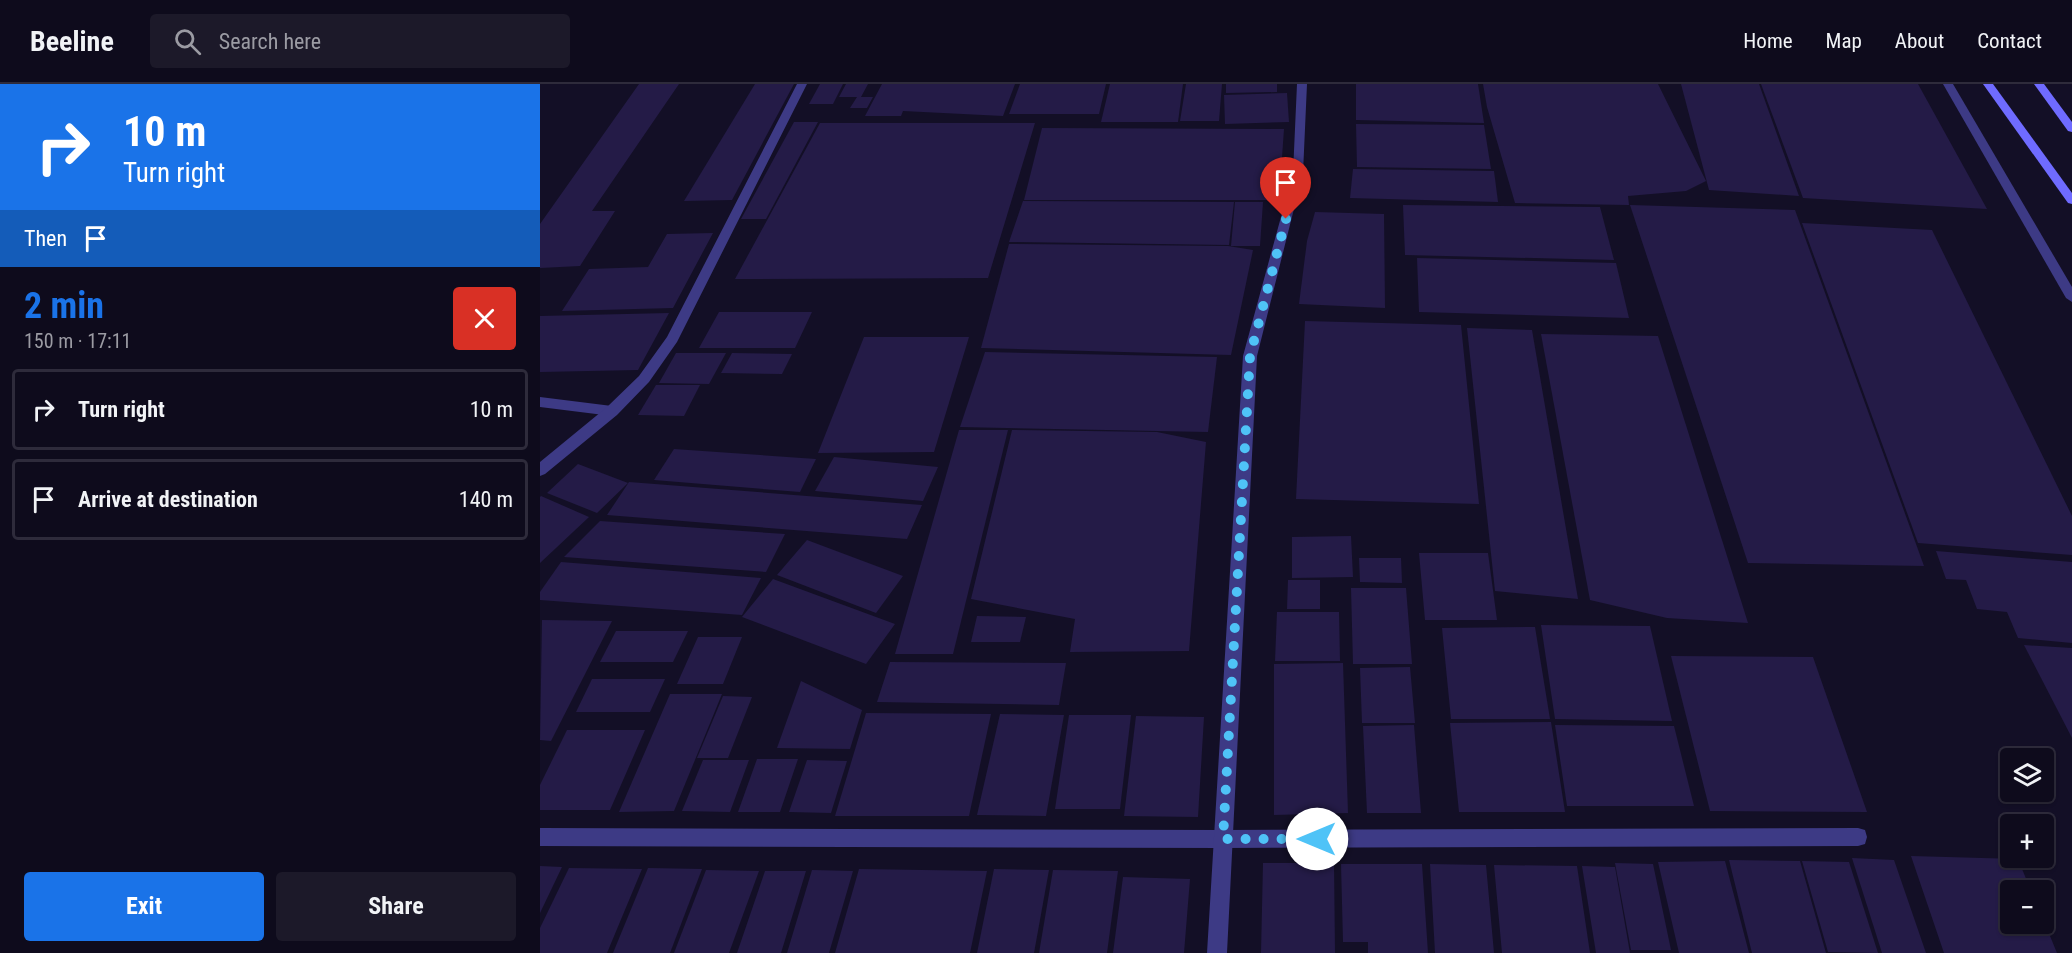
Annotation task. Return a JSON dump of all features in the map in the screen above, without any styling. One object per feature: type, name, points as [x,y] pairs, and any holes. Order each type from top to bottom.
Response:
[{"type":"main road","points":[[1988,84],[2072,201]]},
{"type":"main road","points":[[2039,84],[2072,129]]},
{"type":"street","points":[[540,470],[612,411],[644,379],[672,339],[802,84]]},
{"type":"street","points":[[1217,953],[1250,356],[1298,173],[1302,84]]},
{"type":"street","points":[[1948,84],[2072,298]]},
{"type":"street","points":[[540,402],[612,411]]},
{"type":"street","points":[[540,837],[1223,839],[1858,837]]},
{"type":"building","points":[[639,84],[679,84],[592,211],[615,211],[580,266],[540,268],[540,224]]},
{"type":"building","points":[[755,84],[794,84],[732,200],[684,201]]},
{"type":"building","points":[[820,84],[843,84],[833,104],[809,104]]},
{"type":"building","points":[[846,84],[868,84],[861,97],[873,97],[867,108],[850,108],[857,97],[839,97]]},
{"type":"building","points":[[882,84],[1015,84],[1003,116],[903,111],[901,116],[865,116]]},
{"type":"building","points":[[1020,84],[1106,84],[1099,114],[1009,114]]},
{"type":"building","points":[[1110,84],[1183,84],[1178,122],[1101,122]]},
{"type":"building","points":[[1186,84],[1222,84],[1219,121],[1180,121]]},
{"type":"building","points":[[1226,84],[1277,84],[1277,92],[1226,93]]},
{"type":"building","points":[[1356,84],[1478,84],[1484,123],[1356,120]]},
{"type":"building","points":[[1483,84],[1658,84],[1706,181],[1686,191],[1628,196],[1629,205],[1515,203],[1487,107]]},
{"type":"building","points":[[1681,84],[1759,84],[1799,196],[1709,190]]},
{"type":"building","points":[[1761,84],[1918,84],[1987,209],[1803,198]]},
{"type":"building","points":[[1287,93],[1289,122],[1225,124],[1224,95]]},
{"type":"building","points":[[794,122],[818,122],[766,219],[741,219]]},
{"type":"building","points":[[820,123],[1035,123],[988,278],[735,279]]},
{"type":"building","points":[[1356,124],[1484,125],[1491,169],[1357,167]]},
{"type":"building","points":[[1042,128],[1284,129],[1279,200],[1024,200]]},
{"type":"building","points":[[1353,169],[1494,171],[1498,202],[1350,198]]},
{"type":"building","points":[[1023,201],[1234,202],[1229,245],[1009,242]]},
{"type":"building","points":[[1235,202],[1263,202],[1260,246],[1231,246]]},
{"type":"building","points":[[1403,205],[1600,207],[1614,260],[1405,255]]},
{"type":"building","points":[[1630,205],[1795,210],[1924,566],[1748,563]]},
{"type":"building","points":[[1315,212],[1384,214],[1385,308],[1299,304],[1307,241]]},
{"type":"building","points":[[1802,223],[1932,230],[2072,516],[2072,555],[1918,543]]},
{"type":"building","points":[[713,233],[673,308],[562,311],[589,269],[648,267],[667,234]]},
{"type":"building","points":[[1009,244],[1228,246],[1253,250],[1231,355],[981,348]]},
{"type":"building","points":[[1417,258],[1616,263],[1629,318],[1419,312]]},
{"type":"building","points":[[719,312],[812,312],[795,348],[699,348]]},
{"type":"building","points":[[669,313],[638,370],[540,372],[540,316]]},
{"type":"building","points":[[1305,321],[1461,325],[1479,504],[1296,499]]},
{"type":"building","points":[[1467,328],[1532,330],[1578,599],[1495,591]]},
{"type":"building","points":[[1541,334],[1658,336],[1748,623],[1667,618],[1590,600]]},
{"type":"building","points":[[864,337],[969,337],[934,452],[818,453]]},
{"type":"building","points":[[985,352],[1217,357],[1208,432],[960,427]]},
{"type":"building","points":[[676,353],[726,353],[709,384],[659,383]]},
{"type":"building","points":[[732,353],[792,354],[782,374],[721,373]]},
{"type":"building","points":[[656,385],[700,385],[684,416],[638,415]]},
{"type":"building","points":[[959,430],[1008,430],[953,654],[895,654]]},
{"type":"building","points":[[1012,430],[1157,432],[1206,442],[1189,651],[1070,652],[1075,619],[971,599]]},
{"type":"building","points":[[674,449],[816,459],[800,492],[654,480]]},
{"type":"building","points":[[834,457],[938,467],[923,501],[815,491]]},
{"type":"building","points":[[578,464],[628,483],[597,513],[547,493]]},
{"type":"building","points":[[629,482],[922,505],[907,539],[607,515]]},
{"type":"building","points":[[540,497],[589,517],[540,563]]},
{"type":"building","points":[[600,521],[785,534],[766,572],[564,557]]},
{"type":"building","points":[[1351,536],[1353,577],[1292,578],[1292,537]]},
{"type":"building","points":[[807,540],[903,576],[876,613],[777,575]]},
{"type":"building","points":[[1936,551],[2072,562],[2072,643],[2018,638],[2007,612],[1977,609],[1966,580],[1946,579]]},
{"type":"building","points":[[1419,553],[1488,553],[1497,620],[1425,620]]},
{"type":"building","points":[[1359,558],[1401,558],[1402,583],[1360,582]]},
{"type":"building","points":[[561,562],[761,578],[742,615],[540,600],[540,592]]},
{"type":"building","points":[[773,579],[895,624],[866,664],[742,617]]},
{"type":"building","points":[[1288,580],[1320,580],[1320,609],[1287,609]]},
{"type":"building","points":[[1351,588],[1406,588],[1412,664],[1353,664]]},
{"type":"building","points":[[1277,612],[1339,612],[1340,661],[1275,661]]},
{"type":"building","points":[[977,616],[1026,617],[1020,642],[971,642]]},
{"type":"building","points":[[542,620],[612,621],[551,741],[540,740]]},
{"type":"building","points":[[1541,625],[1650,626],[1672,721],[1555,719]]},
{"type":"building","points":[[1535,627],[1550,719],[1451,719],[1442,628]]},
{"type":"building","points":[[616,631],[688,631],[673,662],[600,662]]},
{"type":"building","points":[[698,637],[742,637],[723,684],[677,684]]},
{"type":"building","points":[[2024,645],[2072,648],[2072,738]]},
{"type":"building","points":[[1671,656],[1813,657],[1867,812],[1710,811]]},
{"type":"building","points":[[890,662],[1066,663],[1059,705],[877,702]]},
{"type":"building","points":[[1343,663],[1348,813],[1274,815],[1274,664]]},
{"type":"building","points":[[1410,667],[1415,723],[1362,723],[1360,668]]},
{"type":"building","points":[[592,679],[665,679],[650,712],[576,712]]},
{"type":"building","points":[[801,681],[862,710],[850,749],[777,748]]},
{"type":"building","points":[[670,694],[722,694],[674,811],[619,812]]},
{"type":"building","points":[[723,696],[752,697],[728,758],[697,758]]},
{"type":"building","points":[[866,713],[991,714],[969,816],[835,816]]},
{"type":"building","points":[[1000,714],[1064,715],[1046,816],[977,815]]},
{"type":"building","points":[[1069,715],[1131,715],[1120,809],[1055,809]]},
{"type":"building","points":[[1136,716],[1204,717],[1198,817],[1124,816]]},
{"type":"building","points":[[1551,722],[1565,812],[1459,812],[1450,723]]},
{"type":"building","points":[[1414,725],[1421,813],[1367,813],[1363,726]]},
{"type":"building","points":[[1555,725],[1674,726],[1694,806],[1567,806]]},
{"type":"building","points":[[567,730],[645,730],[610,810],[540,810],[540,785]]},
{"type":"building","points":[[757,759],[798,759],[780,812],[738,812]]},
{"type":"building","points":[[703,760],[749,760],[730,812],[682,811]]},
{"type":"building","points":[[807,760],[847,761],[831,813],[789,812]]},
{"type":"building","points":[[1911,856],[2000,858],[2000,868],[2022,868],[2027,880],[2000,880],[2000,934],[2049,934],[2057,953],[1944,953]]},
{"type":"building","points":[[1852,858],[1894,860],[1926,953],[1882,953]]},
{"type":"building","points":[[1729,860],[1800,861],[1826,953],[1752,953]]},
{"type":"building","points":[[1725,861],[1749,953],[1679,953],[1658,862]]},
{"type":"building","points":[[1802,861],[1849,862],[1878,953],[1828,952]]},
{"type":"building","points":[[1263,863],[1334,863],[1335,953],[1261,953]]},
{"type":"building","points":[[1615,863],[1653,864],[1671,950],[1631,950]]},
{"type":"building","points":[[1341,864],[1422,864],[1428,953],[1368,953],[1368,942],[1343,942]]},
{"type":"building","points":[[1430,864],[1486,865],[1494,953],[1435,953]]},
{"type":"building","points":[[1494,865],[1577,866],[1590,953],[1502,953]]},
{"type":"building","points":[[540,866],[562,867],[540,913]]},
{"type":"building","points":[[1582,866],[1615,867],[1630,953],[1596,953]]},
{"type":"building","points":[[569,868],[642,869],[607,953],[540,953],[540,928]]},
{"type":"building","points":[[648,868],[702,869],[670,953],[613,953]]},
{"type":"building","points":[[859,869],[987,871],[970,953],[835,953]]},
{"type":"building","points":[[994,869],[1049,870],[1034,953],[977,953]]},
{"type":"building","points":[[706,870],[759,871],[729,953],[674,953]]},
{"type":"building","points":[[812,870],[853,871],[829,953],[787,953]]},
{"type":"building","points":[[1053,870],[1118,871],[1107,953],[1039,953]]},
{"type":"building","points":[[765,871],[806,871],[781,953],[737,953]]},
{"type":"building","points":[[1123,877],[1190,879],[1184,953],[1113,953]]},
{"type":"route","points":[[1286,219],[1250,356],[1223,839],[1317,839]]}]
